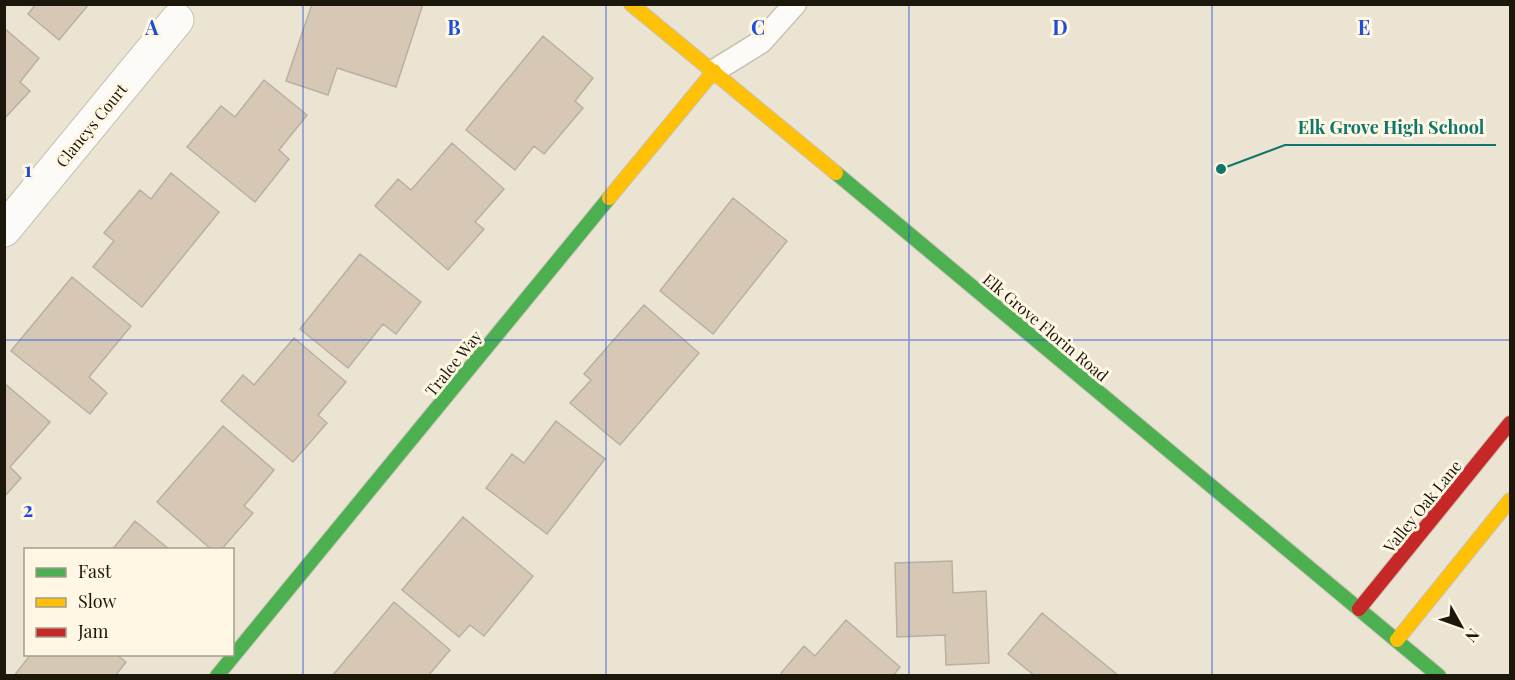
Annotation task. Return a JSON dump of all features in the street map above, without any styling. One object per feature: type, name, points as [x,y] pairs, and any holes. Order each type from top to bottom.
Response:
[{"type":"street","name":"Elk Grove Florin Road","points":[[632,4],[1439,675]]},
{"type":"street","name":"Clancys Court","points":[[4,230],[177,20]]},
{"type":"street","name":"Tralee Way","points":[[234,654],[714,71]]},
{"type":"street","name":"Valley Oak Lane","points":[[1359,609],[1510,423]]},
{"type":"street","points":[[1397,640],[1510,500]]},
{"type":"street","name":"Tralee Way","points":[[217,675],[233,656]]},
{"type":"lane","points":[[714,71],[761,42],[795,4]]},
{"type":"building","points":[[36,4],[89,4],[59,40],[28,14]]},
{"type":"building","points":[[312,4],[423,4],[396,87],[337,68],[328,95],[286,81]]},
{"type":"building","points":[[4,28],[39,58],[20,82],[30,91],[4,119]]},
{"type":"building","points":[[543,36],[593,78],[575,101],[583,108],[544,154],[534,146],[515,170],[466,130]]},
{"type":"building","points":[[264,80],[307,115],[279,150],[289,159],[255,202],[187,147],[221,106],[235,117]]},
{"type":"building","points":[[452,143],[504,189],[475,222],[484,229],[448,270],[375,206],[398,179],[411,190]]},
{"type":"building","points":[[171,173],[219,212],[142,307],[93,267],[114,241],[104,233],[140,190],[151,199]]},
{"type":"building","points":[[733,198],[787,241],[713,334],[660,291]]},
{"type":"building","points":[[360,254],[421,302],[396,334],[383,324],[348,368],[300,329]]},
{"type":"building","points":[[72,277],[131,326],[89,377],[107,393],[90,414],[11,351]]},
{"type":"building","points":[[644,305],[699,353],[620,445],[570,403],[591,380],[584,374]]},
{"type":"building","points":[[294,338],[346,382],[318,415],[327,423],[293,462],[221,401],[243,375],[254,385]]},
{"type":"building","points":[[4,383],[50,422],[10,467],[21,478],[4,497]]},
{"type":"building","points":[[556,421],[605,459],[547,534],[486,488],[512,454],[524,463]]},
{"type":"building","points":[[223,426],[274,470],[244,506],[253,513],[223,548],[210,548],[157,502]]},
{"type":"building","points":[[463,517],[533,576],[484,636],[470,625],[459,637],[402,590]]},
{"type":"building","points":[[135,521],[168,548],[114,548]]},
{"type":"building","points":[[952,561],[953,593],[986,591],[989,663],[946,665],[945,635],[897,637],[895,563]]},
{"type":"building","points":[[394,602],[450,650],[428,676],[334,676],[333,675]]},
{"type":"building","points":[[1042,613],[1119,676],[1035,676],[1008,654]]},
{"type":"building","points":[[846,620],[900,667],[893,676],[783,676],[781,673],[804,646],[815,656]]},
{"type":"building","points":[[29,656],[118,656],[126,662],[115,676],[14,676]]},
{"type":"traffic: fast","points":[[836,173],[1439,676]]},
{"type":"traffic: fast","points":[[234,655],[609,198]]},
{"type":"traffic: fast","points":[[217,676],[233,656]]},
{"type":"traffic: slow","points":[[631,4],[836,173]]},
{"type":"traffic: slow","points":[[609,198],[714,71]]},
{"type":"traffic: slow","points":[[1397,640],[1510,500]]},
{"type":"traffic: jam","points":[[1359,609],[1510,423]]},
{"type":"place","name":"Elk Grove High School","points":[[1221,169]]}]
